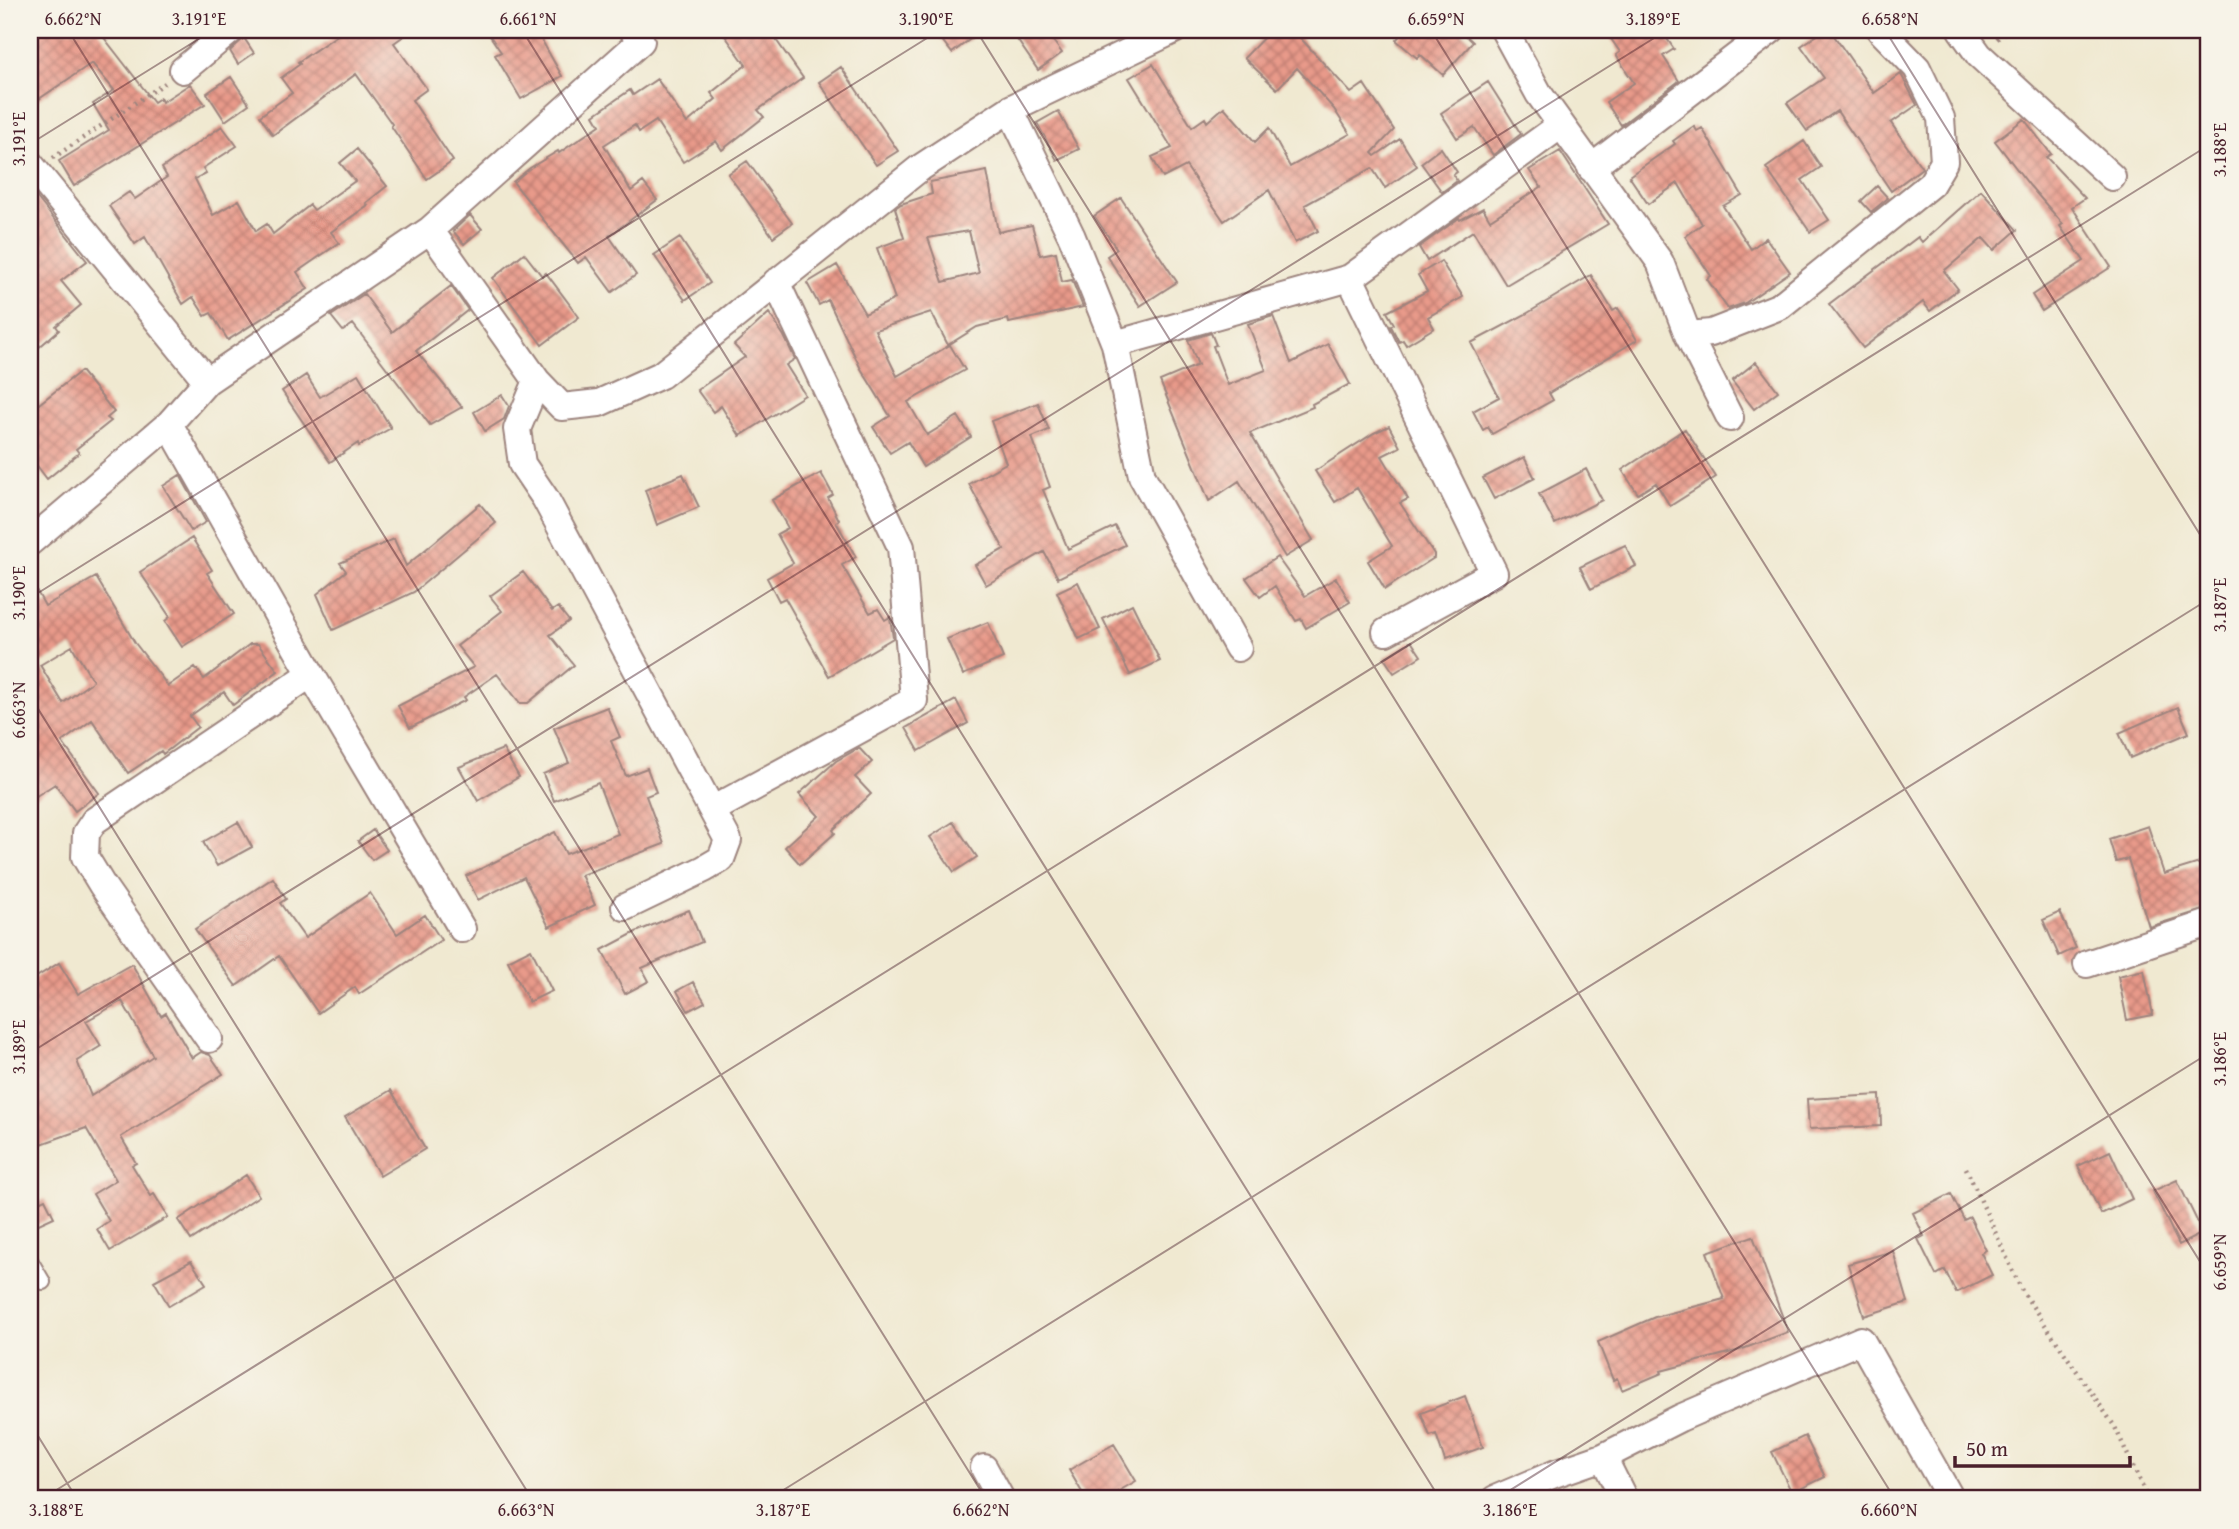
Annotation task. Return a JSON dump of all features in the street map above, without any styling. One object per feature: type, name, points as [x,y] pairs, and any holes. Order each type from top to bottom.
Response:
[{"type":"street","points":[[183,70],[231,30]]},
{"type":"street","points":[[430,229],[537,381],[562,407],[599,403],[661,375],[920,168],[1010,108],[1174,30]]},
{"type":"street","points":[[1504,30],[1539,94],[1660,262],[1688,335],[1730,418]]},
{"type":"street","points":[[1591,169],[1771,30]]},
{"type":"street","points":[[1688,335],[1711,333],[1780,306],[1931,184],[1944,162],[1941,118],[1917,68],[1880,30]]},
{"type":"street","points":[[1961,30],[1979,55],[2112,177]]},
{"type":"street","points":[[30,542],[170,424],[207,381],[430,229],[643,33]]},
{"type":"street","points":[[1010,108],[1072,237],[1115,344],[1142,476],[1238,648]]},
{"type":"street","points":[[1115,344],[1350,278],[1561,125]]},
{"type":"street","points":[[32,170],[207,381]]},
{"type":"street","points":[[1350,278],[1494,573],[1386,632]]},
{"type":"street","points":[[712,810],[914,700],[901,547],[776,282]]},
{"type":"street","points":[[537,381],[517,429],[522,464],[545,498],[728,840],[721,859],[625,907]]},
{"type":"street","points":[[170,424],[311,674],[462,929]]},
{"type":"street","points":[[209,1039],[102,885],[85,856],[86,833],[94,821],[311,674]]},
{"type":"street","points":[[2087,964],[2209,923]]},
{"type":"street","points":[[1495,1499],[1603,1457],[1680,1418],[1861,1340],[1951,1499]]},
{"type":"street","points":[[1603,1457],[1624,1499]]},
{"type":"street","points":[[984,1468],[1001,1499]]},
{"type":"lane","points":[[30,1260],[43,1282]]},
{"type":"path","points":[[32,170],[183,70]]},
{"type":"path","points":[[1965,1168],[2022,1292],[2115,1427],[2148,1499]]},
{"type":"building","points":[[30,30],[98,30],[154,102],[160,98],[162,102],[190,84],[205,104],[74,186],[59,161],[109,130],[93,104],[114,90],[92,63],[30,105]]},
{"type":"building","points":[[345,30],[412,30],[394,43],[427,89],[412,100],[453,161],[427,179],[356,74],[273,135],[260,116],[292,93],[281,78],[300,64],[298,62]]},
{"type":"building","points":[[486,30],[536,30],[562,76],[521,99],[495,55],[501,52]]},
{"type":"building","points":[[721,30],[769,30],[803,78],[758,110],[764,117],[722,150],[716,141],[683,162],[656,121],[639,132],[635,125],[604,145],[631,191],[643,182],[657,200],[609,236],[636,275],[612,292],[586,257],[578,263],[513,182],[530,168],[558,151],[559,153],[600,125],[594,115],[630,90],[633,95],[657,79],[687,123],[716,99],[711,93],[746,65]]},
{"type":"building","points":[[934,30],[982,30],[952,53]]},
{"type":"building","points":[[1028,30],[1045,30],[1062,53],[1038,70],[1016,38]]},
{"type":"building","points":[[1271,30],[1293,30],[1351,93],[1364,84],[1394,130],[1372,153],[1375,156],[1400,139],[1417,166],[1385,188],[1372,168],[1305,205],[1318,231],[1295,243],[1269,190],[1224,221],[1186,166],[1163,178],[1152,157],[1172,148],[1129,78],[1153,64],[1192,127],[1205,118],[1207,122],[1224,107],[1255,142],[1269,128],[1290,167],[1350,134],[1334,109],[1297,68],[1277,89],[1244,58]]},
{"type":"building","points":[[1405,30],[1460,30],[1473,42],[1443,75],[1420,54],[1417,58],[1396,40]]},
{"type":"building","points":[[1605,30],[1661,30],[1674,49],[1663,56],[1679,81],[1621,125],[1606,102],[1634,83],[1616,55],[1620,52]]},
{"type":"building","points":[[1825,30],[1830,30],[1874,93],[1901,74],[1917,105],[1891,123],[1922,168],[1891,191],[1837,111],[1807,131],[1787,103],[1824,78],[1801,46]]},
{"type":"building","points":[[244,38],[254,53],[238,64],[230,51]]},
{"type":"building","points":[[841,67],[898,151],[876,165],[819,82]]},
{"type":"building","points":[[231,77],[249,104],[225,121],[207,93]]},
{"type":"building","points":[[1488,82],[1521,134],[1493,155],[1474,127],[1457,138],[1441,113]]},
{"type":"building","points":[[1058,111],[1079,149],[1057,160],[1037,123]]},
{"type":"building","points":[[2024,119],[2051,154],[2046,157],[2085,198],[2072,207],[2111,267],[2042,311],[2032,295],[2084,261],[2060,226],[2063,224],[1995,141]]},
{"type":"building","points":[[222,126],[237,146],[203,168],[206,173],[195,179],[213,215],[239,200],[256,231],[267,224],[273,234],[310,205],[314,210],[355,181],[340,163],[357,149],[387,186],[366,203],[368,205],[331,232],[339,243],[297,272],[308,289],[228,340],[211,313],[205,316],[193,297],[183,304],[145,237],[135,244],[109,206],[129,192],[135,199],[167,177],[162,168]]},
{"type":"building","points":[[1694,126],[1697,131],[1702,128],[1742,195],[1723,206],[1751,249],[1766,238],[1790,272],[1745,303],[1728,309],[1707,279],[1711,276],[1685,236],[1702,224],[1678,183],[1648,204],[1629,176],[1675,144],[1673,141]]},
{"type":"building","points":[[1804,141],[1821,167],[1802,180],[1829,220],[1810,232],[1766,168]]},
{"type":"building","points":[[1441,148],[1457,172],[1453,175],[1457,181],[1442,192],[1421,163]]},
{"type":"building","points":[[1560,151],[1608,224],[1506,285],[1473,231],[1427,261],[1419,247],[1459,218],[1460,220],[1483,208],[1490,220],[1541,187],[1529,170]]},
{"type":"building","points":[[747,161],[792,223],[773,237],[728,174]]},
{"type":"building","points":[[987,171],[998,232],[1032,225],[1040,255],[1056,252],[1062,282],[1072,280],[1083,307],[1009,323],[1008,319],[977,327],[948,345],[931,312],[875,330],[897,376],[950,345],[965,370],[908,402],[927,435],[958,416],[971,437],[923,467],[908,442],[890,453],[873,427],[890,416],[860,367],[828,300],[819,305],[807,283],[837,265],[865,314],[895,299],[877,248],[904,238],[895,208],[932,194],[930,182]],"holes":[[[969,231],[979,273],[943,282],[928,238]]]},
{"type":"building","points":[[1877,186],[1888,198],[1871,212],[1861,201]]},
{"type":"building","points":[[30,189],[87,261],[61,281],[81,305],[56,326],[59,330],[30,355]]},
{"type":"building","points":[[1981,190],[2017,230],[1994,250],[1983,238],[1944,271],[1958,289],[1930,311],[1923,302],[1863,348],[1829,304],[1918,237],[1922,242]]},
{"type":"building","points":[[1121,198],[1177,282],[1140,306],[1107,256],[1117,249],[1094,216]]},
{"type":"building","points":[[470,215],[482,229],[464,244],[453,231]]},
{"type":"building","points":[[680,238],[710,283],[685,300],[654,255]]},
{"type":"building","points":[[524,253],[542,276],[546,273],[579,317],[542,345],[493,278]]},
{"type":"building","points":[[1441,261],[1463,297],[1428,317],[1434,328],[1406,345],[1403,340],[1399,342],[1387,312],[1427,291],[1418,275]]},
{"type":"building","points":[[1591,275],[1613,311],[1618,308],[1637,340],[1549,393],[1553,400],[1492,434],[1488,427],[1483,430],[1473,411],[1499,397],[1471,343]]},
{"type":"building","points":[[451,286],[468,310],[416,351],[462,407],[430,425],[353,324],[343,331],[331,316],[364,294],[392,332]]},
{"type":"building","points":[[769,313],[795,359],[786,365],[805,395],[740,436],[721,406],[713,412],[697,390],[745,357],[734,345]]},
{"type":"building","points":[[1273,316],[1291,363],[1328,344],[1350,384],[1312,404],[1313,407],[1250,433],[1313,540],[1285,557],[1239,481],[1209,501],[1160,381],[1198,365],[1188,340],[1211,333],[1216,345],[1213,346],[1228,385],[1266,370],[1248,324]]},
{"type":"building","points":[[1756,362],[1778,391],[1754,409],[1732,381]]},
{"type":"building","points":[[81,371],[114,412],[107,418],[111,421],[76,449],[79,453],[47,479],[30,456],[30,411]]},
{"type":"building","points":[[358,374],[391,428],[359,446],[358,443],[330,462],[282,391],[306,375],[320,397]]},
{"type":"building","points":[[502,395],[509,406],[504,419],[485,431],[474,412]]},
{"type":"building","points":[[1038,403],[1049,430],[1032,437],[1050,487],[1043,490],[1068,549],[1115,526],[1125,545],[1058,578],[1044,552],[986,585],[975,565],[1004,549],[969,484],[1006,463],[991,421]]},
{"type":"building","points":[[1389,426],[1400,447],[1382,456],[1408,499],[1400,503],[1434,554],[1434,558],[1385,589],[1368,561],[1392,546],[1357,488],[1335,502],[1315,471]]},
{"type":"building","points":[[1685,429],[1716,477],[1670,506],[1656,483],[1638,494],[1622,470]]},
{"type":"building","points":[[1524,457],[1535,478],[1494,499],[1483,478]]},
{"type":"building","points":[[1586,469],[1602,500],[1555,524],[1539,494]]},
{"type":"building","points":[[821,473],[833,495],[828,498],[839,520],[836,522],[856,557],[842,565],[870,613],[878,609],[885,620],[890,617],[893,638],[829,676],[785,598],[779,601],[767,578],[793,563],[777,534],[788,528],[772,500]]},
{"type":"building","points":[[683,474],[699,507],[657,525],[645,490]]},
{"type":"building","points":[[180,475],[206,522],[191,531],[163,486]]},
{"type":"building","points":[[480,504],[496,523],[414,592],[333,630],[317,594],[346,571],[340,563],[394,539],[406,566]]},
{"type":"building","points":[[192,538],[212,570],[207,573],[234,614],[182,647],[165,621],[170,617],[140,572]]},
{"type":"building","points":[[1625,545],[1636,566],[1591,589],[1580,567]]},
{"type":"building","points":[[1277,557],[1305,596],[1336,578],[1350,602],[1306,628],[1301,619],[1296,621],[1275,586],[1260,597],[1246,578]]},
{"type":"building","points":[[523,572],[552,611],[558,607],[569,621],[550,635],[574,665],[528,703],[520,703],[497,674],[464,697],[466,700],[410,728],[398,706],[474,667],[457,646],[502,611],[490,596]]},
{"type":"building","points":[[96,577],[135,643],[168,686],[195,667],[204,679],[250,644],[258,644],[278,671],[233,705],[224,692],[190,716],[198,727],[163,754],[161,751],[128,773],[92,720],[62,742],[99,793],[75,811],[55,784],[30,800],[30,579],[45,606]],"holes":[[[72,646],[93,681],[63,703],[40,665]]]},
{"type":"building","points":[[1078,582],[1100,629],[1079,639],[1057,592]]},
{"type":"building","points":[[1132,604],[1160,661],[1130,675],[1103,619]]},
{"type":"building","points":[[988,622],[1003,658],[963,675],[947,639]]},
{"type":"building","points":[[1411,641],[1421,656],[1394,673],[1384,658]]},
{"type":"building","points":[[956,700],[968,723],[919,751],[906,728]]},
{"type":"building","points":[[607,707],[620,737],[611,741],[626,776],[647,768],[656,792],[646,796],[664,844],[581,875],[595,905],[549,927],[524,877],[478,900],[466,876],[555,832],[566,854],[618,834],[598,783],[554,801],[543,774],[569,763],[554,728]]},
{"type":"building","points":[[2178,707],[2189,733],[2130,758],[2119,733]]},
{"type":"building","points":[[859,748],[872,762],[855,777],[871,794],[833,830],[835,833],[800,864],[785,847],[819,816],[799,794],[836,761]]},
{"type":"building","points":[[503,749],[519,777],[478,801],[459,767]]},
{"type":"building","points":[[238,822],[252,847],[217,866],[203,842]]},
{"type":"building","points":[[953,822],[977,857],[954,872],[930,837]]},
{"type":"building","points":[[2148,826],[2164,874],[2209,860],[2209,908],[2149,927],[2128,859],[2116,862],[2109,839]]},
{"type":"building","points":[[373,830],[387,850],[372,860],[358,841]]},
{"type":"building","points":[[273,878],[286,899],[280,903],[305,938],[370,893],[397,934],[425,915],[441,940],[359,994],[355,987],[318,1013],[279,956],[236,986],[195,929]]},
{"type":"building","points":[[689,910],[702,942],[642,968],[649,981],[625,994],[602,950],[636,932]]},
{"type":"building","points":[[2060,912],[2076,948],[2059,956],[2043,920]]},
{"type":"building","points":[[531,949],[552,991],[529,1002],[508,961]]},
{"type":"building","points":[[59,963],[78,994],[132,964],[161,1016],[166,1013],[192,1058],[201,1052],[210,1055],[223,1074],[121,1137],[136,1163],[132,1165],[168,1217],[110,1251],[97,1229],[109,1221],[93,1194],[116,1180],[86,1128],[30,1148],[30,981]],"holes":[[[122,1001],[153,1056],[91,1096],[77,1061],[101,1046],[86,1021]]]},
{"type":"building","points":[[2144,970],[2153,1015],[2127,1020],[2118,976]]},
{"type":"building","points":[[693,982],[705,1002],[688,1011],[677,991]]},
{"type":"building","points":[[391,1090],[425,1149],[380,1176],[345,1117]]},
{"type":"building","points":[[1880,1095],[1881,1126],[1809,1129],[1807,1099]]},
{"type":"building","points":[[2110,1151],[2132,1199],[2101,1214],[2078,1166]]},
{"type":"building","points":[[246,1175],[259,1196],[191,1240],[178,1220]]},
{"type":"building","points":[[2177,1180],[2203,1233],[2179,1245],[2153,1191]]},
{"type":"building","points":[[1951,1194],[1964,1220],[1970,1217],[1986,1250],[1981,1253],[1992,1275],[1956,1293],[1945,1270],[1936,1275],[1918,1239],[1924,1236],[1913,1213]]},
{"type":"building","points":[[45,1199],[54,1217],[30,1228],[30,1206]]},
{"type":"building","points":[[1753,1236],[1788,1332],[1740,1350],[1661,1371],[1662,1373],[1622,1390],[1617,1378],[1613,1380],[1598,1342],[1655,1317],[1724,1299],[1707,1252]]},
{"type":"building","points":[[1893,1251],[1908,1302],[1864,1316],[1848,1264]]},
{"type":"building","points":[[191,1261],[206,1284],[169,1306],[154,1281]]},
{"type":"building","points":[[1465,1396],[1483,1447],[1445,1461],[1436,1434],[1430,1436],[1421,1413]]},
{"type":"building","points":[[1805,1436],[1825,1477],[1792,1493],[1772,1452]]},
{"type":"building","points":[[1114,1444],[1136,1481],[1105,1499],[1086,1499],[1069,1470]]}]
